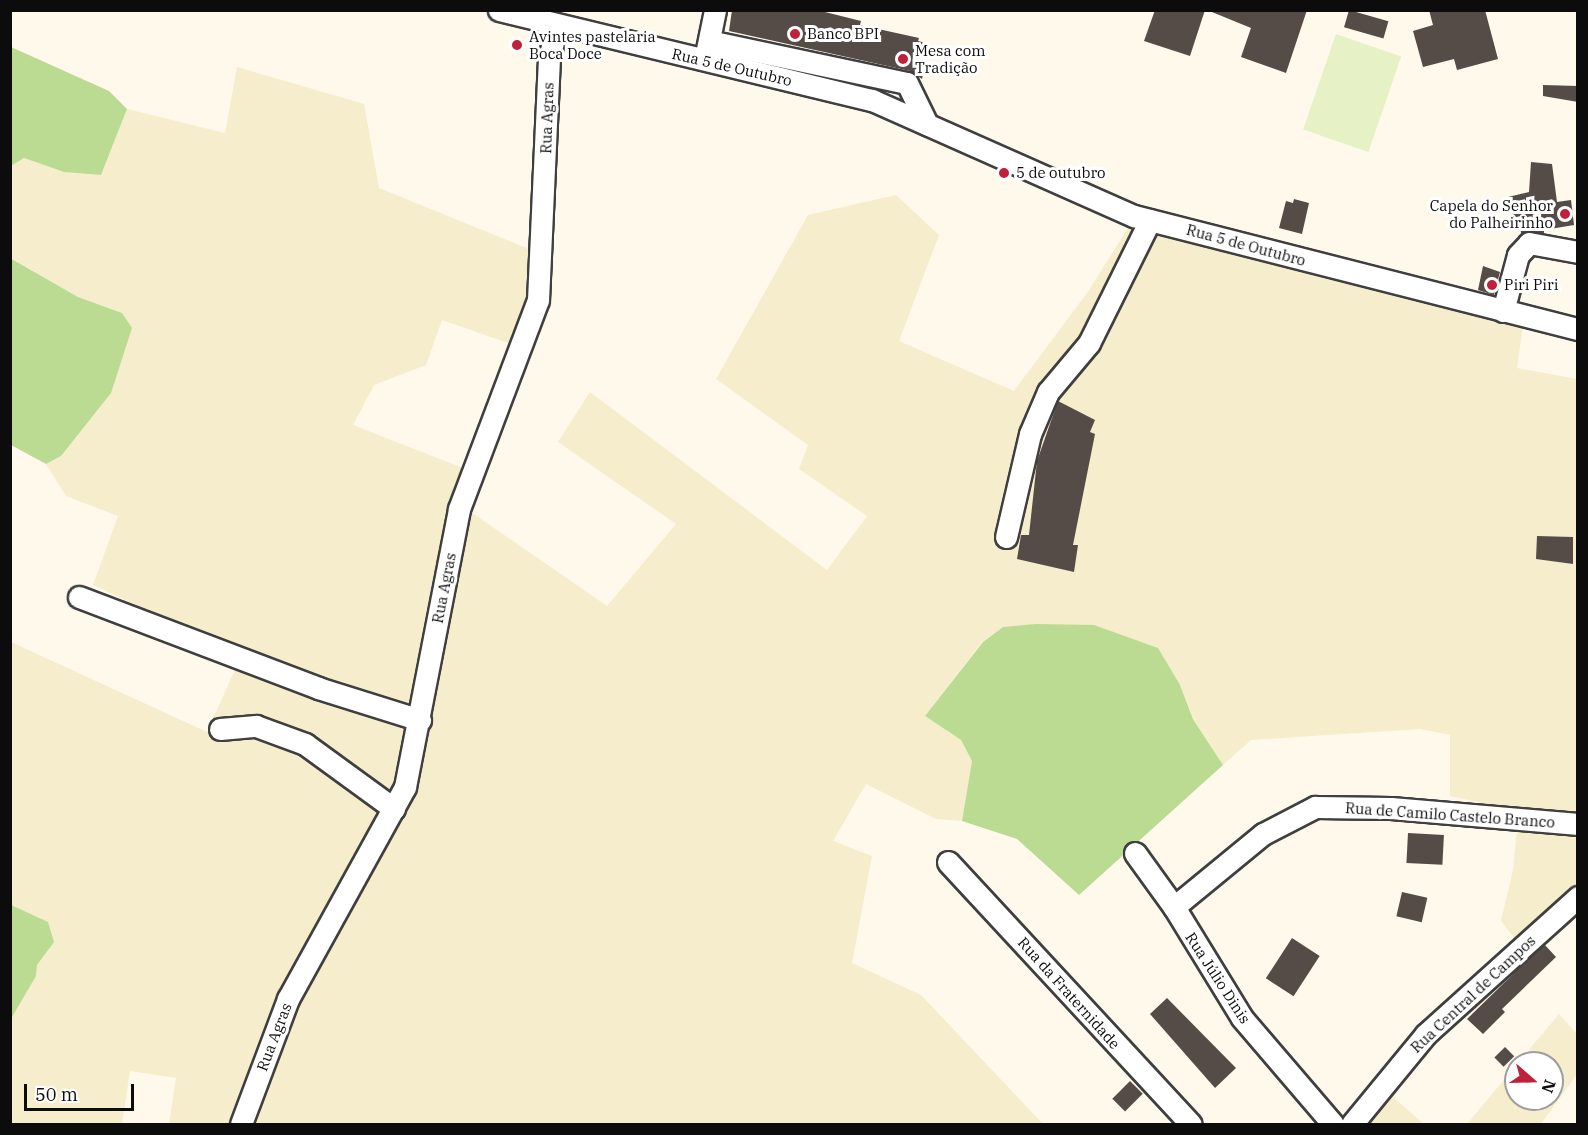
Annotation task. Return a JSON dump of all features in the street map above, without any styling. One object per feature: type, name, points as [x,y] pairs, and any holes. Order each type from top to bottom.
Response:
[{"type":"street","points":[[707,50],[715,10]]},
{"type":"street","name":"Rua 5 de Outubro","points":[[506,11],[707,50],[907,83],[927,124]]},
{"type":"street","name":"Rua Agras","points":[[241,1125],[288,999],[334,910],[405,787],[420,720],[459,509],[538,300],[549,58],[544,18]]},
{"type":"street","name":"Rua 5 de Outubro","points":[[707,50],[872,100],[1150,220],[1578,329]]},
{"type":"street","points":[[1006,537],[1030,434],[1048,392],[1089,343],[1150,220]]},
{"type":"street","points":[[1503,311],[1518,255],[1529,243],[1578,252]]},
{"type":"street","points":[[79,597],[318,688],[420,720]]},
{"type":"street","points":[[220,729],[256,726],[304,744],[394,809]]},
{"type":"street","name":"Rua de Camilo Castelo Branco","points":[[1174,907],[1263,834],[1315,807],[1391,808],[1578,824]]},
{"type":"street","name":"Rua Júlio Dinis","points":[[1135,853],[1174,907],[1242,1018],[1333,1125]]},
{"type":"street","name":"Rua da Fraternidade","points":[[948,862],[1191,1125]]},
{"type":"street","name":"Rua Central de Campos","points":[[1352,1125],[1426,1034],[1578,897]]},
{"type":"shaded area","points":[[237,67],[364,104],[379,188],[534,251],[527,308],[518,338],[508,343],[442,320],[426,365],[374,385],[353,425],[468,470],[458,503],[607,606],[676,524],[558,442],[590,392],[827,570],[867,516],[799,469],[808,445],[716,379],[808,215],[896,195],[939,235],[899,341],[1014,391],[1087,293],[1130,225],[1523,325],[1517,368],[1577,379],[1577,900],[1524,950],[1501,921],[1513,870],[1519,811],[1450,796],[1450,735],[1420,729],[1251,740],[1223,765],[1193,718],[1180,685],[1003,627],[982,642],[925,716],[961,740],[972,761],[962,821],[936,819],[866,784],[833,841],[872,856],[852,963],[921,995],[1043,1124],[169,1124],[176,1078],[130,1071],[122,1124],[11,1124],[11,1019],[36,976],[37,965],[54,942],[11,905],[11,642],[207,732],[242,654],[93,585],[118,516],[66,496],[46,464],[61,456],[122,313],[78,297],[11,258],[11,166],[24,158],[64,172],[101,175],[127,109],[225,133]]},
{"type":"shaded area","points":[[1559,1014],[1577,1034],[1577,1074],[1564,1092],[1564,1051],[1528,1051]]},
{"type":"shaded area","points":[[1504,1079],[1504,1111],[1550,1111],[1541,1124],[1467,1124]]},
{"type":"shaded area","points":[[1386,1091],[1424,1124],[1361,1124]]},
{"type":"green space","points":[[1336,34],[1401,56],[1368,152],[1303,129]]},
{"type":"green space","points":[[11,47],[109,91],[127,109],[101,175],[64,172],[24,158],[11,166]]},
{"type":"green space","points":[[10,258],[78,297],[122,313],[132,328],[111,393],[61,456],[46,464],[11,445]]},
{"type":"green space","points":[[1036,624],[1094,625],[1158,648],[1180,685],[1193,719],[1223,765],[1079,895],[1017,839],[962,821],[972,761],[961,740],[925,716],[983,642],[1003,627]]},
{"type":"green space","points":[[11,905],[48,922],[54,942],[37,965],[36,976],[11,1019]]},
{"type":"building","points":[[732,10],[817,10],[861,21],[860,25],[919,38],[918,41],[930,44],[922,79],[910,71],[729,31]]},
{"type":"building","points":[[1155,10],[1205,10],[1190,56],[1144,41]]},
{"type":"building","points":[[1207,10],[1307,10],[1286,73],[1241,57],[1251,28]]},
{"type":"building","points":[[1349,10],[1388,21],[1383,39],[1344,27]]},
{"type":"building","points":[[1429,10],[1485,10],[1498,59],[1457,70],[1454,59],[1423,67],[1413,31],[1433,25]]},
{"type":"building","points":[[1543,85],[1578,86],[1578,102],[1543,96]]},
{"type":"building","points":[[1531,162],[1552,164],[1557,202],[1571,200],[1574,225],[1544,230],[1544,233],[1521,233],[1520,225],[1516,226],[1508,197],[1529,192]]},
{"type":"building","points":[[1294,199],[1309,203],[1302,234],[1279,228],[1286,201],[1293,203]]},
{"type":"building","points":[[1483,266],[1500,272],[1494,295],[1478,290]]},
{"type":"building","points":[[1058,401],[1095,420],[1090,432],[1095,434],[1073,545],[1078,545],[1074,572],[1017,559],[1021,535],[1029,535],[1037,461]]},
{"type":"building","points":[[1537,536],[1573,537],[1573,564],[1536,559]]},
{"type":"building","points":[[1408,833],[1444,835],[1442,865],[1406,863]]},
{"type":"building","points":[[1402,892],[1427,898],[1422,922],[1396,916]]},
{"type":"building","points":[[1292,938],[1320,956],[1294,996],[1266,978]]},
{"type":"building","points":[[1544,944],[1556,957],[1502,1009],[1505,1012],[1483,1034],[1467,1019]]},
{"type":"building","points":[[1167,998],[1236,1068],[1215,1088],[1150,1014]]},
{"type":"building","points":[[1505,1047],[1509,1051],[1504,1051],[1504,1067],[1494,1058]]},
{"type":"building","points":[[1130,1081],[1143,1094],[1125,1111],[1112,1099]]},
{"type":"place","name":"Banco BPI","points":[[795,34]]},
{"type":"place","name":"Avintes pastelaria Boca Doce","points":[[517,45]]},
{"type":"place","name":"Mesa com Tradição","points":[[903,59]]},
{"type":"place","name":"5 de outubro","points":[[1004,173]]},
{"type":"place","name":"Capela do Senhor do Palheirinho","points":[[1565,214]]},
{"type":"place","name":"Piri Piri","points":[[1492,285]]}]
